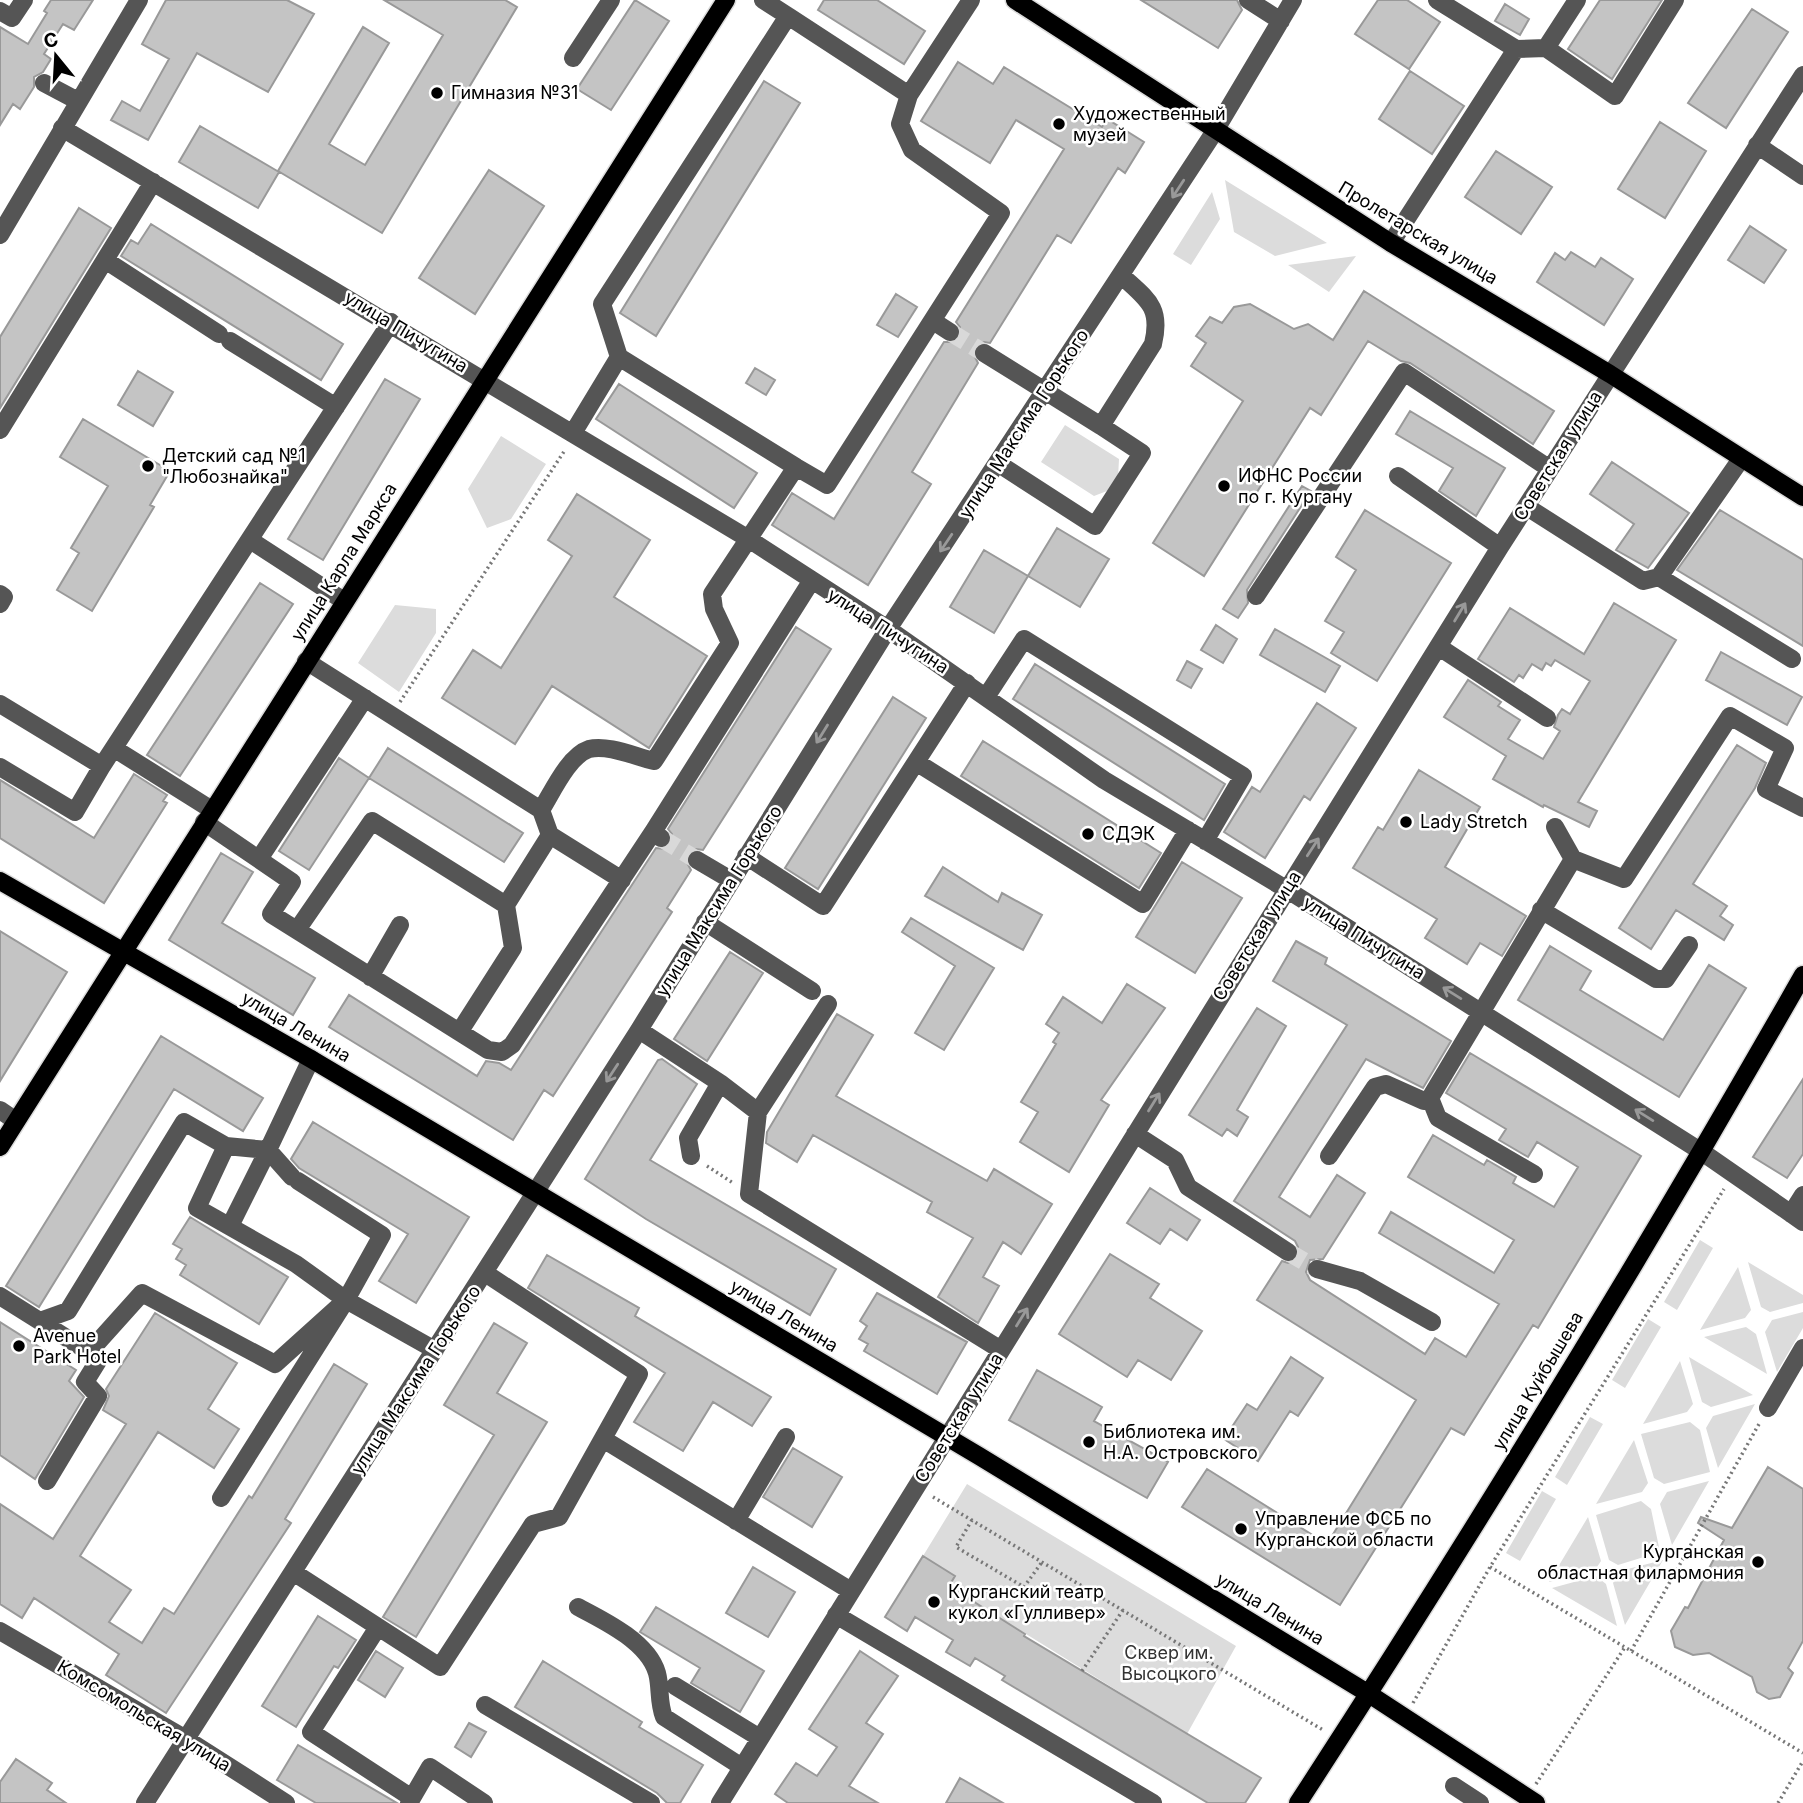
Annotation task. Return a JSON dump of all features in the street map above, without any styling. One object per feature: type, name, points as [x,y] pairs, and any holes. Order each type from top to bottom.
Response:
[{"type":"main road","name":"улица Карла Маркса","points":[[0,1147],[726,0]]},
{"type":"main road","name":"Пролетарская улица","points":[[1015,0],[1391,243],[1610,374],[1803,497]]},
{"type":"main road","name":"улица Ленина","points":[[0,881],[121,953],[311,1059],[947,1437],[1369,1694],[1532,1800]]},
{"type":"main road","name":"улица Куйбышева","points":[[1298,1803],[1468,1537],[1702,1152],[1803,975]]},
{"type":"street","points":[[0,11],[12,18],[24,0]]},
{"type":"street","points":[[0,235],[139,0]]},
{"type":"street","points":[[573,58],[611,0]]},
{"type":"street","points":[[764,0],[909,95]]},
{"type":"street","points":[[788,16],[602,304],[619,357],[827,485],[1001,214],[912,150],[900,124],[909,95],[971,0]]},
{"type":"street","points":[[1248,0],[1281,21]]},
{"type":"street","name":"улица Максима Горького","points":[[145,1803],[639,1030],[888,629],[1047,391],[1215,131],[1293,0]]},
{"type":"street","points":[[1437,0],[1516,48],[1546,48],[1615,96],[1675,0]]},
{"type":"street","points":[[1546,48],[1577,0]]},
{"type":"street","points":[[1391,243],[1516,48]]},
{"type":"street","name":"Советская улица","points":[[720,1803],[1286,888],[1610,374],[1803,75]]},
{"type":"street","points":[[44,83],[78,101]]},
{"type":"street","name":"улица Пичугина","points":[[62,128],[391,322],[747,538],[888,629],[1104,780],[1286,888],[1702,1152],[1797,1217]]},
{"type":"street","points":[[1756,145],[1803,176]]},
{"type":"street","points":[[0,430],[153,182]]},
{"type":"street","points":[[105,260],[336,407]]},
{"type":"street","points":[[1101,426],[1153,344],[1156,330],[1156,313],[1147,298],[1122,276]]},
{"type":"street","points":[[933,321],[950,332]]},
{"type":"street","points":[[0,767],[75,812],[102,766],[391,322]]},
{"type":"street","points":[[984,354],[1142,453],[1095,526],[999,464]]},
{"type":"street","points":[[574,433],[619,357]]},
{"type":"street","points":[[1256,596],[1404,372],[1550,470]]},
{"type":"street","points":[[1527,507],[1643,581],[1659,577],[1741,459]]},
{"type":"street","points":[[541,810],[573,762],[588,750],[609,750],[654,761],[730,643],[714,609],[712,594],[796,467]]},
{"type":"street","points":[[1398,476],[1500,547]]},
{"type":"street","points":[[250,540],[344,601]]},
{"type":"street","points":[[1659,577],[1792,659]]},
{"type":"street","points":[[115,749],[208,816],[259,859],[292,882],[271,914],[488,1050],[502,1052],[512,1045],[622,880],[657,835],[812,580]]},
{"type":"street","points":[[0,594],[4,597],[0,604]]},
{"type":"street","points":[[986,697],[1024,639],[1243,776],[1206,841]]},
{"type":"street","points":[[1439,647],[1547,718]]},
{"type":"street","points":[[306,661],[541,810],[550,835],[622,880]]},
{"type":"street","points":[[746,856],[823,906],[967,683]]},
{"type":"street","points":[[259,859],[365,698]]},
{"type":"street","points":[[0,705],[102,766]]},
{"type":"street","points":[[1555,827],[1573,859],[1624,879],[1730,716],[1785,748],[1766,789],[1803,808]]},
{"type":"street","points":[[916,762],[1143,904],[1188,830]]},
{"type":"street","points":[[297,930],[372,821],[506,905]]},
{"type":"street","points":[[460,1031],[513,948],[506,905],[550,835]]},
{"type":"street","points":[[1329,1156],[1375,1087],[1387,1084],[1424,1101],[1430,1098],[1573,859]]},
{"type":"street","points":[[697,860],[731,880]]},
{"type":"street","points":[[1541,910],[1656,979],[1666,979],[1689,945]]},
{"type":"street","points":[[705,922],[811,991]]},
{"type":"street","points":[[370,977],[400,925]]},
{"type":"street","points":[[828,1004],[758,1112],[749,1194],[1001,1350]]},
{"type":"street","points":[[639,1030],[720,1083],[758,1112]]},
{"type":"street","points":[[230,1226],[311,1059]]},
{"type":"street","points":[[691,1156],[688,1138],[720,1083]]},
{"type":"street","points":[[1430,1098],[1438,1118],[1534,1174]]},
{"type":"street","points":[[0,1111],[16,1121]]},
{"type":"street","points":[[40,1321],[68,1311],[184,1122],[226,1146],[268,1150],[295,1179],[382,1235],[346,1300],[221,1498]]},
{"type":"street","points":[[1135,1134],[1175,1160],[1188,1187],[1288,1252]]},
{"type":"street","points":[[226,1146],[197,1208],[296,1264],[346,1300],[435,1350]]},
{"type":"street","points":[[1797,1217],[1803,1195]]},
{"type":"street","points":[[1317,1269],[1360,1281],[1432,1322]]},
{"type":"street","points":[[293,1572],[440,1667],[533,1524],[559,1517],[639,1374],[485,1273]]},
{"type":"street","points":[[89,1352],[142,1293],[275,1364],[346,1300]]},
{"type":"street","points":[[0,1296],[89,1352],[98,1361],[85,1382],[99,1396],[47,1481]]},
{"type":"street","points":[[1768,1408],[1803,1348]]},
{"type":"street","points":[[736,1521],[786,1437]]},
{"type":"street","points":[[603,1439],[851,1591]]},
{"type":"street","points":[[579,1607],[627,1633],[656,1670],[664,1717],[742,1767]]},
{"type":"street","points":[[836,1615],[1153,1803]]},
{"type":"street","points":[[378,1627],[311,1732],[410,1800],[430,1767],[484,1803]]},
{"type":"street","name":"Комсомольская улица","points":[[0,1631],[186,1739],[286,1803]]},
{"type":"street","points":[[675,1686],[760,1738]]},
{"type":"street","points":[[485,1705],[651,1803]]},
{"type":"street","points":[[1454,1786],[1480,1803]]},
{"type":"path","points":[[392,715],[574,433]]},
{"type":"path","points":[[691,1156],[749,1194]]},
{"type":"path","points":[[1406,1717],[1490,1567],[1732,1175]]},
{"type":"path","points":[[1631,1651],[1768,1408]]},
{"type":"path","points":[[916,1487],[1339,1739]]},
{"type":"path","points":[[972,1520],[956,1547],[1024,1587],[1042,1562]]},
{"type":"path","points":[[1490,1567],[1803,1753]]},
{"type":"path","points":[[1082,1671],[1123,1610]]},
{"type":"path","points":[[1532,1800],[1625,1647]]},
{"type":"path","points":[[1778,1803],[1803,1761]]},
{"type":"green space","points":[[1225,180],[1327,243],[1275,256],[1234,232]]},
{"type":"green space","points":[[1212,192],[1220,219],[1191,265],[1173,254]]},
{"type":"green space","points":[[1356,256],[1329,292],[1288,265]]},
{"type":"green space","points":[[1065,425],[1119,459],[1118,478],[1107,491],[1094,496],[1041,462]]},
{"type":"green space","points":[[501,436],[546,464],[511,519],[487,528],[468,489]]},
{"type":"green space","points":[[395,605],[436,609],[436,633],[399,692],[358,663]]},
{"type":"green space","points":[[1700,1240],[1713,1248],[1677,1310],[1664,1302]]},
{"type":"green space","points":[[1748,1262],[1803,1295],[1803,1303],[1770,1312],[1761,1307]]},
{"type":"green space","points":[[1738,1267],[1751,1310],[1745,1318],[1700,1330]]},
{"type":"green space","points":[[1803,1312],[1803,1328],[1777,1372],[1765,1332],[1772,1320]]},
{"type":"green space","points":[[1648,1319],[1661,1327],[1625,1388],[1612,1380]]},
{"type":"green space","points":[[1746,1327],[1756,1334],[1767,1374],[1704,1337]]},
{"type":"green space","points":[[1689,1357],[1753,1395],[1711,1407],[1702,1402]]},
{"type":"green space","points":[[1680,1361],[1693,1404],[1687,1412],[1643,1424]]},
{"type":"green space","points":[[1755,1404],[1718,1468],[1706,1428],[1713,1416]]},
{"type":"green space","points":[[1590,1417],[1603,1424],[1567,1485],[1555,1477]]},
{"type":"green space","points":[[1690,1422],[1700,1430],[1710,1472],[1664,1484],[1654,1478],[1641,1434]]},
{"type":"green space","points":[[1634,1440],[1648,1483],[1642,1492],[1596,1504]]},
{"type":"green space","points":[[1709,1481],[1672,1545],[1660,1504],[1667,1492]]},
{"type":"green space","name":"Сквер им. Высоцкого","points":[[967,1484],[1236,1646],[1187,1734],[949,1586],[955,1576],[923,1556]]},
{"type":"green space","points":[[1542,1491],[1556,1499],[1520,1561],[1506,1553]]},
{"type":"green space","points":[[1641,1501],[1651,1509],[1660,1552],[1618,1565],[1609,1560],[1596,1515]]},
{"type":"green space","points":[[1588,1517],[1601,1561],[1595,1570],[1549,1582]]},
{"type":"green space","points":[[1663,1560],[1625,1625],[1613,1583],[1620,1571]]},
{"type":"green space","points":[[1596,1576],[1606,1584],[1617,1626],[1552,1588]]},
{"type":"building","points":[[51,0],[93,0],[74,30],[63,24],[44,54],[51,59],[43,72],[34,77],[34,87],[20,109],[13,104],[0,125],[0,27],[28,44],[47,13],[44,11]]},
{"type":"building","points":[[166,0],[287,0],[314,14],[268,92],[197,53],[148,140],[111,120],[122,101],[140,111],[169,59],[142,44]]},
{"type":"building","name":"Гимназия №31","points":[[384,0],[505,0],[517,7],[382,233],[278,171],[363,27],[389,43],[329,144],[365,165],[443,35]]},
{"type":"building","points":[[635,0],[669,21],[611,110],[577,89]]},
{"type":"building","points":[[824,0],[877,0],[925,31],[904,64],[818,10]]},
{"type":"building","points":[[1141,0],[1237,0],[1242,10],[1218,48]]},
{"type":"building","points":[[1378,0],[1407,0],[1440,22],[1409,69],[1355,34]]},
{"type":"building","points":[[1600,0],[1662,0],[1612,79],[1568,49]]},
{"type":"building","points":[[1505,4],[1529,19],[1520,35],[1495,21]]},
{"type":"building","points":[[1752,9],[1788,32],[1726,128],[1688,103]]},
{"type":"building","points":[[958,62],[993,84],[1004,67],[1102,127],[1107,119],[1144,142],[1125,173],[1118,168],[1071,243],[1057,235],[990,343],[984,342],[975,346],[973,353],[978,363],[912,472],[931,484],[868,585],[772,525],[792,493],[834,519],[944,342],[955,342],[960,338],[960,327],[956,322],[1064,149],[1016,120],[990,163],[921,121]]},
{"type":"building","points":[[1410,71],[1464,106],[1432,154],[1379,119]]},
{"type":"building","points":[[764,81],[800,103],[656,336],[620,313]]},
{"type":"building","points":[[1660,122],[1706,151],[1665,218],[1618,189]]},
{"type":"building","points":[[200,126],[279,172],[258,208],[179,162]]},
{"type":"building","points":[[1496,151],[1552,187],[1521,234],[1465,197]]},
{"type":"building","points":[[489,170],[544,206],[475,314],[419,278]]},
{"type":"building","points":[[79,208],[111,228],[0,408],[0,337]]},
{"type":"building","points":[[151,224],[343,344],[321,380],[121,256],[131,240],[138,244]]},
{"type":"building","points":[[1750,226],[1786,250],[1764,283],[1728,260]]},
{"type":"building","points":[[1571,252],[1595,267],[1601,258],[1633,279],[1604,325],[1537,282],[1555,253],[1565,260]]},
{"type":"building","points":[[1364,291],[1554,411],[1533,444],[1410,363],[1401,361],[1368,341],[1321,415],[1310,408],[1204,576],[1153,543],[1243,401],[1191,366],[1206,343],[1196,336],[1210,317],[1222,323],[1234,307],[1250,304],[1294,329],[1308,324],[1333,340]]},
{"type":"building","points":[[896,294],[917,307],[898,337],[877,325]]},
{"type":"building","points":[[755,368],[775,380],[766,395],[746,383]]},
{"type":"building","points":[[138,371],[173,392],[153,426],[118,405]]},
{"type":"building","points":[[385,379],[420,399],[323,560],[288,539]]},
{"type":"building","points":[[619,384],[757,473],[734,508],[596,419]]},
{"type":"building","points":[[1410,411],[1505,468],[1476,516],[1439,491],[1453,468],[1396,434]]},
{"type":"building","points":[[83,419],[170,471],[150,505],[154,507],[92,611],[57,590],[79,553],[71,548],[108,486],[60,457]]},
{"type":"building","points":[[1612,462],[1689,513],[1648,568],[1616,550],[1634,524],[1590,494]]},
{"type":"building","points":[[1302,486],[1311,491],[1247,590],[1248,603],[1238,618],[1223,609]]},
{"type":"building","points":[[577,494],[650,540],[614,597],[707,656],[649,748],[552,686],[515,744],[442,698],[473,650],[501,668],[572,556],[548,540]]},
{"type":"building","points":[[1365,510],[1451,563],[1377,681],[1331,653],[1344,632],[1325,621],[1356,570],[1336,557]]},
{"type":"building","points":[[1720,510],[1803,560],[1803,646],[1677,570]]},
{"type":"building","points":[[1057,528],[1109,559],[1080,607],[1028,576]]},
{"type":"building","points":[[984,550],[1028,576],[994,633],[950,607]]},
{"type":"building","points":[[260,583],[293,604],[180,776],[147,755]]},
{"type":"building","points":[[1614,603],[1676,640],[1578,802],[1597,811],[1589,827],[1544,805],[1543,807],[1493,779],[1506,756],[1444,717],[1468,680],[1501,702],[1498,706],[1520,720],[1508,739],[1543,759],[1560,731],[1554,727],[1558,715],[1562,709],[1570,714],[1590,681],[1555,660],[1551,666],[1546,663],[1542,670],[1532,664],[1523,678],[1519,675],[1514,682],[1478,659],[1510,608],[1584,654]]},
{"type":"building","points":[[1216,625],[1237,639],[1223,663],[1201,650]]},
{"type":"building","points":[[796,627],[831,649],[703,850],[696,849],[688,854],[686,861],[691,870],[667,908],[672,912],[553,1096],[544,1090],[513,1140],[329,1027],[349,995],[477,1076],[486,1061],[499,1063],[511,1070],[656,848],[665,849],[670,844],[672,834],[668,829]]},
{"type":"building","points":[[1275,629],[1340,666],[1325,692],[1260,655]]},
{"type":"building","points":[[1721,652],[1802,697],[1787,725],[1706,680]]},
{"type":"building","points":[[1187,661],[1202,669],[1191,688],[1177,680]]},
{"type":"building","points":[[1035,664],[1225,784],[1204,820],[1013,699]]},
{"type":"building","points":[[893,697],[926,718],[818,889],[785,868]]},
{"type":"building","points":[[1317,703],[1356,728],[1310,800],[1304,796],[1265,858],[1224,832],[1252,787],[1260,792]]},
{"type":"building","points":[[983,741],[1161,853],[1139,888],[961,776]]},
{"type":"building","points":[[1737,745],[1766,763],[1755,788],[1693,884],[1727,906],[1720,916],[1733,925],[1724,940],[1676,910],[1651,949],[1619,928]]},
{"type":"building","points":[[388,748],[523,833],[504,862],[369,778]]},
{"type":"building","points":[[339,758],[369,778],[309,870],[279,851]]},
{"type":"building","points":[[1419,770],[1480,807],[1445,867],[1526,916],[1502,956],[1480,943],[1467,964],[1425,938],[1437,919],[1353,868],[1378,827],[1383,830]]},
{"type":"building","points":[[134,774],[167,795],[163,801],[167,803],[104,903],[0,838],[0,780],[94,838]]},
{"type":"building","points":[[221,853],[253,872],[222,923],[315,978],[293,1015],[169,940]]},
{"type":"building","points":[[1182,862],[1242,898],[1195,973],[1136,937]]},
{"type":"building","points":[[943,867],[998,902],[1002,893],[1042,915],[1023,950],[925,896]]},
{"type":"building","points":[[911,918],[994,968],[944,1050],[915,1033],[955,966],[902,932]]},
{"type":"building","points":[[0,931],[67,972],[0,1081]]},
{"type":"building","points":[[1296,941],[1327,958],[1325,964],[1451,1041],[1423,1088],[1366,1059],[1279,1197],[1310,1217],[1337,1175],[1365,1193],[1323,1259],[1310,1260],[1306,1272],[1310,1280],[1425,1354],[1435,1338],[1466,1357],[1499,1304],[1379,1233],[1391,1212],[1494,1273],[1514,1240],[1408,1177],[1433,1135],[1484,1165],[1487,1160],[1516,1177],[1513,1183],[1554,1207],[1578,1167],[1537,1142],[1528,1157],[1499,1140],[1506,1129],[1446,1093],[1470,1053],[1641,1156],[1538,1328],[1533,1325],[1464,1435],[1451,1428],[1340,1605],[1182,1507],[1207,1469],[1327,1544],[1416,1400],[1257,1300],[1282,1261],[1288,1263],[1297,1259],[1298,1247],[1295,1241],[1234,1201],[1347,1025],[1273,981]]},
{"type":"building","points":[[1550,946],[1591,971],[1580,990],[1663,1040],[1709,965],[1746,988],[1679,1097],[1518,1000]]},
{"type":"building","points":[[730,952],[763,973],[707,1061],[674,1039]]},
{"type":"building","points":[[1127,984],[1165,1008],[1101,1100],[1109,1105],[1069,1172],[1020,1142],[1038,1112],[1021,1102],[1056,1044],[1053,1042],[1059,1033],[1046,1024],[1063,997],[1102,1023]]},
{"type":"building","points":[[1257,1008],[1286,1026],[1237,1110],[1248,1117],[1237,1136],[1227,1129],[1222,1136],[1189,1115]]},
{"type":"building","points":[[837,1014],[873,1035],[836,1096],[987,1181],[994,1169],[1052,1204],[1021,1254],[1003,1242],[983,1277],[999,1286],[978,1323],[938,1297],[973,1238],[927,1212],[932,1202],[813,1135],[797,1162],[766,1143],[767,1132]]},
{"type":"building","points":[[161,1036],[263,1098],[243,1131],[174,1089],[39,1307],[6,1286]]},
{"type":"building","points":[[662,1059],[697,1084],[650,1160],[836,1269],[810,1315],[646,1219],[585,1179],[658,1060]]},
{"type":"building","points":[[1803,1079],[1803,1154],[1787,1178],[1753,1157]]},
{"type":"building","points":[[313,1122],[469,1217],[416,1303],[379,1281],[408,1234],[299,1168],[291,1159]]},
{"type":"building","points":[[1150,1188],[1200,1220],[1187,1240],[1170,1229],[1160,1244],[1127,1223]]},
{"type":"building","points":[[190,1217],[288,1277],[259,1324],[180,1275],[186,1265],[176,1259],[182,1249],[173,1244]]},
{"type":"building","points":[[1110,1254],[1159,1284],[1150,1298],[1202,1331],[1171,1380],[1138,1360],[1127,1377],[1059,1334]]},
{"type":"building","points":[[547,1255],[639,1308],[635,1316],[771,1397],[752,1426],[713,1402],[683,1451],[634,1422],[665,1373],[528,1288]]},
{"type":"building","points":[[877,1293],[967,1342],[937,1394],[864,1351],[868,1344],[859,1339],[867,1326],[860,1321]]},
{"type":"building","points":[[155,1313],[237,1363],[208,1409],[239,1429],[214,1468],[158,1432],[80,1556],[131,1590],[109,1622],[142,1643],[164,1608],[174,1614],[249,1496],[252,1498],[334,1364],[367,1384],[285,1519],[291,1523],[166,1713],[106,1675],[119,1654],[34,1598],[22,1618],[0,1604],[0,1504],[53,1539],[126,1424],[103,1410],[109,1396],[106,1389]]},
{"type":"building","points":[[0,1322],[76,1370],[69,1381],[84,1397],[35,1479],[0,1455]]},
{"type":"building","points":[[494,1323],[527,1343],[497,1393],[547,1422],[416,1637],[383,1617],[494,1435],[444,1405]]},
{"type":"building","points":[[1291,1357],[1323,1378],[1298,1416],[1290,1411],[1258,1461],[1224,1439],[1247,1404],[1257,1410]]},
{"type":"building","name":"Библиотека им. Н.А. Островского","points":[[1037,1370],[1102,1407],[1094,1421],[1168,1462],[1147,1498],[1009,1420]]},
{"type":"building","points":[[793,1448],[842,1477],[812,1527],[763,1497]]},
{"type":"building","name":"Курганская областная филармония","points":[[1768,1467],[1803,1489],[1803,1641],[1788,1668],[1793,1673],[1780,1697],[1769,1699],[1757,1692],[1752,1677],[1709,1653],[1693,1655],[1675,1647],[1671,1631],[1685,1607],[1688,1608],[1724,1540],[1698,1523],[1701,1517],[1732,1528]]},
{"type":"building","points":[[923,1556],[955,1576],[949,1586],[1025,1634],[1024,1636],[1261,1778],[1245,1803],[1208,1803],[1002,1680],[1005,1676],[975,1658],[970,1666],[946,1652],[953,1640],[915,1617],[907,1631],[885,1617]]},
{"type":"building","points":[[753,1567],[795,1592],[768,1637],[726,1613]]},
{"type":"building","points":[[656,1607],[764,1671],[740,1712],[691,1683],[700,1668],[640,1632]]},
{"type":"building","points":[[318,1616],[356,1640],[338,1668],[334,1666],[296,1727],[262,1706]]},
{"type":"building","points":[[376,1651],[403,1668],[385,1697],[358,1680]]},
{"type":"building","points":[[860,1651],[898,1676],[866,1723],[883,1734],[849,1786],[878,1803],[788,1803],[775,1794],[796,1763],[817,1776],[837,1747],[809,1729]]},
{"type":"building","points":[[543,1661],[642,1722],[639,1727],[703,1765],[680,1803],[667,1803],[657,1793],[515,1707]]},
{"type":"building","points":[[469,1723],[486,1732],[471,1757],[455,1747]]},
{"type":"building","points":[[298,1745],[397,1803],[316,1803],[277,1780]]},
{"type":"building","points":[[16,1759],[52,1783],[47,1790],[66,1803],[0,1803],[0,1782]]},
{"type":"building","points":[[960,1778],[1003,1803],[946,1803]]},
{"type":"tunnel","points":[[950,332],[984,353]]},
{"type":"tunnel","points":[[661,838],[697,860]]},
{"type":"tunnel","points":[[1288,1252],[1317,1269]]},
{"type":"place","name":"Гимназия №31","points":[[437,93]]},
{"type":"place","name":"Художественный музей","points":[[1059,124]]},
{"type":"place","name":"Детский cад №1 \"Любознайка\"","points":[[148,466]]},
{"type":"place","name":"ИФНС России по г. Кургану","points":[[1224,486]]},
{"type":"place","name":"Lady Stretch","points":[[1406,822]]},
{"type":"place","name":"СДЭК","points":[[1088,834]]},
{"type":"place","name":"Avenue Park Hotel","points":[[19,1346]]},
{"type":"place","name":"Библиотека им. Н.А. Островского","points":[[1089,1442]]},
{"type":"place","name":"Управление ФСБ по Курганской области","points":[[1241,1529]]},
{"type":"place","name":"Курганская областная филармония","points":[[1758,1562]]},
{"type":"place","name":"Курганский театр кукол «Гулливер»","points":[[934,1602]]}]
